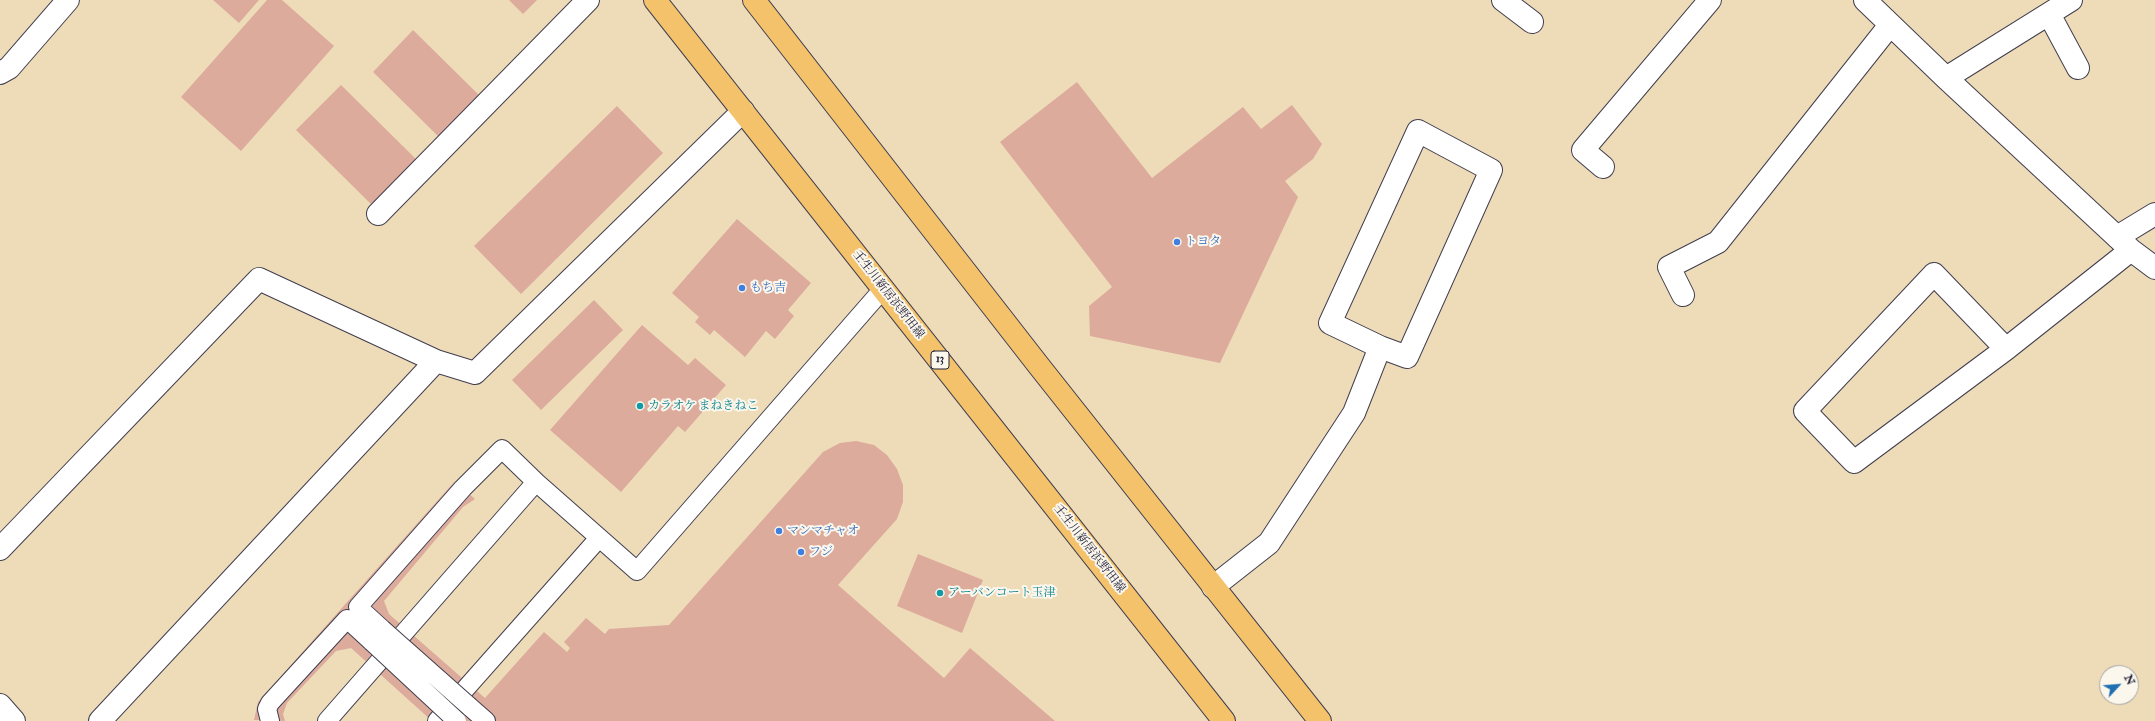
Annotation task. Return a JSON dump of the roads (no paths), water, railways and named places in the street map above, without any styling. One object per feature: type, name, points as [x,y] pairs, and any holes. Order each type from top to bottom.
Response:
[{"type":"main road","name":"壬生川新居浜野田線","points":[[655,0],[1224,721]]},
{"type":"main road","points":[[754,0],[1213,587],[1320,721]]},
{"type":"street","points":[[0,73],[9,68],[68,0]]},
{"type":"street","points":[[378,214],[588,0]]},
{"type":"street","points":[[1603,167],[1582,150],[1710,0]]},
{"type":"street","points":[[1865,0],[1946,78],[2124,243],[2155,268]]},
{"type":"street","points":[[1946,78],[2072,0]]},
{"type":"street","points":[[1507,1],[1532,22]]},
{"type":"street","points":[[2049,14],[2078,68]]},
{"type":"street","points":[[1683,295],[1669,267],[1718,242],[1890,25]]},
{"type":"street","points":[[0,549],[259,279],[436,361],[475,373],[743,111]]},
{"type":"street","points":[[1418,131],[1490,170],[1406,357],[1380,347],[1330,323],[1418,131]]},
{"type":"street","points":[[2006,349],[1934,274],[1805,411],[1854,462],[2006,349],[2155,214]]},
{"type":"street","points":[[1213,587],[1269,544],[1354,414],[1380,347]]},
{"type":"street","points":[[100,721],[436,361]]},
{"type":"street","points":[[0,705],[14,721]]},
{"type":"lane","points":[[457,721],[377,635],[358,607],[463,488],[502,449],[536,482],[637,571],[883,288]]},
{"type":"lane","points":[[327,721],[536,482]]},
{"type":"lane","points":[[437,721],[600,538]]},
{"type":"lane","points":[[270,721],[267,709],[270,703],[347,619],[377,635],[486,721]]},
{"type":"place","name":"トヨタ","points":[[1177,242]]},
{"type":"place","name":"もち吉","points":[[742,288]]},
{"type":"place","name":"カラオケ まねきねこ","points":[[640,406]]},
{"type":"place","name":"マンマチャオ","points":[[779,531]]},
{"type":"place","name":"フジ","points":[[801,552]]},
{"type":"place","name":"アーバンコート玉津","points":[[940,593]]}]
